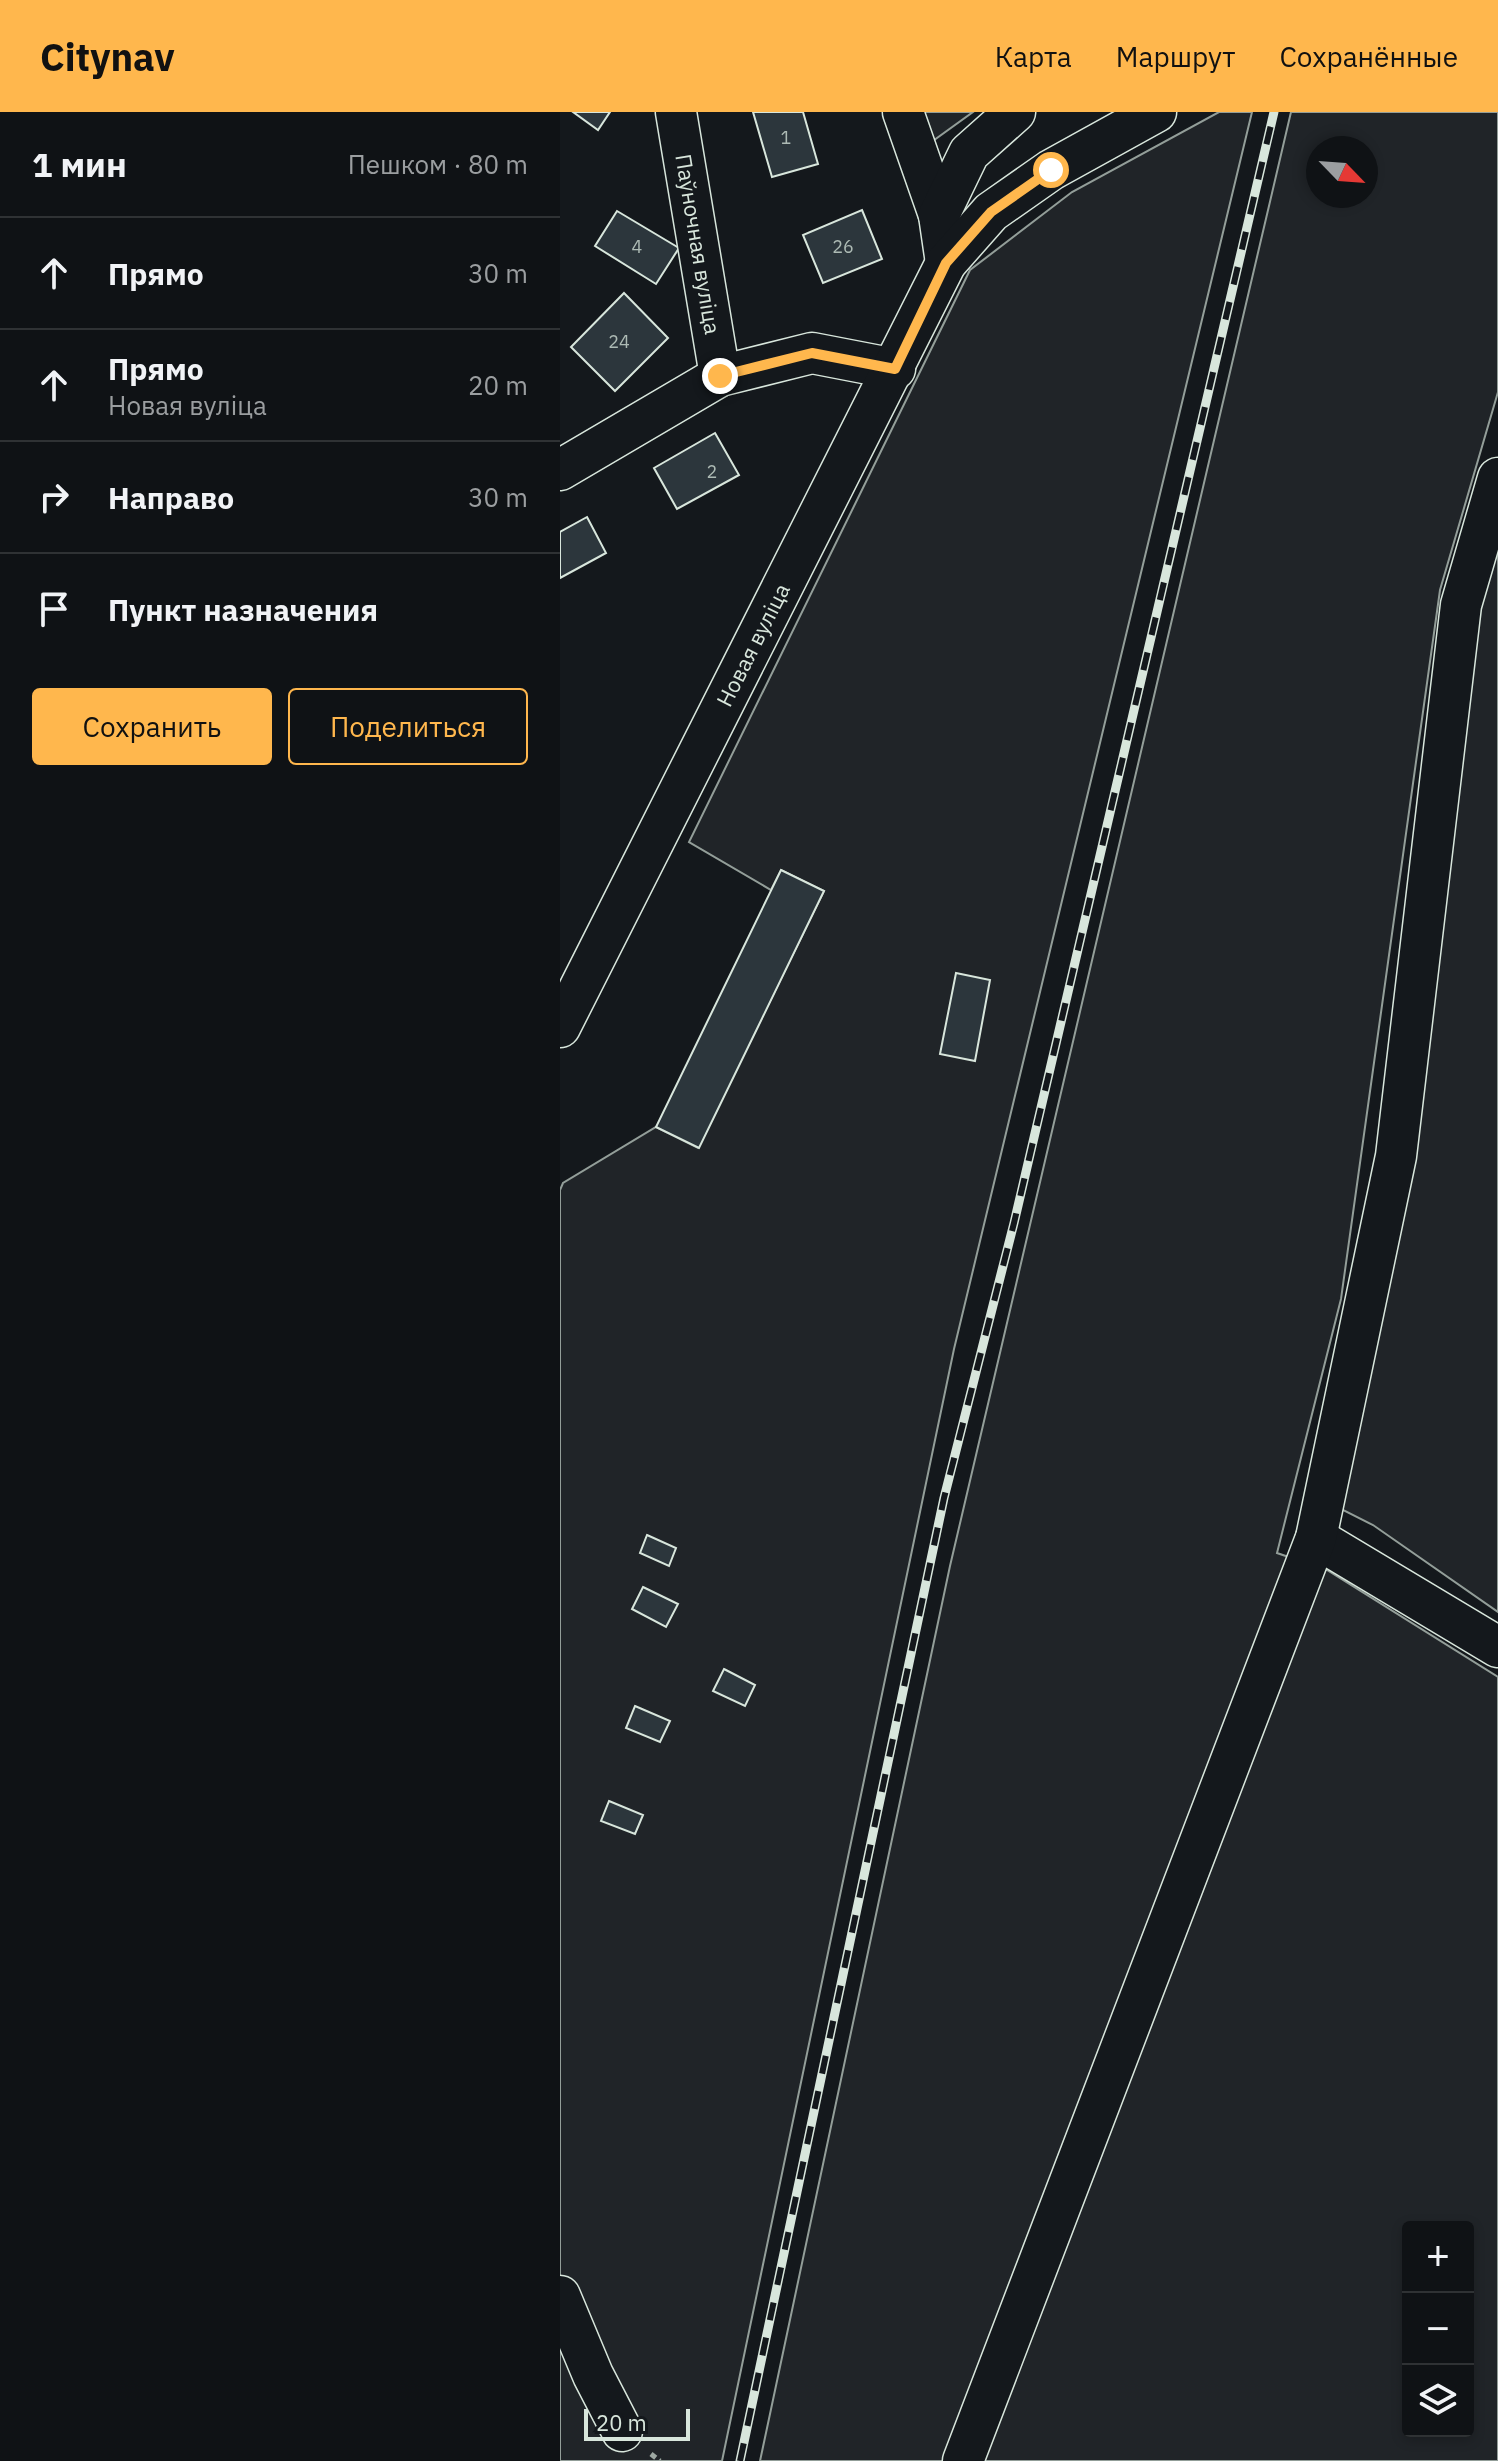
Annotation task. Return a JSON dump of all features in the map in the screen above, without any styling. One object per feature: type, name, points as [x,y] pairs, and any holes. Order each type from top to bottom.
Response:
[{"type":"street","name":"Паўночная вуліца","points":[[676,112],[720,376]]},
{"type":"street","points":[[903,112],[939,215],[946,263]]},
{"type":"street","points":[[939,215],[969,153],[1015,112]]},
{"type":"street","name":"Новая вуліца","points":[[560,1026],[946,263],[991,212],[1051,170],[1156,112]]},
{"type":"street","points":[[560,470],[720,376],[812,353],[895,369]]},
{"type":"street","points":[[963,2461],[1316,1538],[1396,1156],[1461,605],[1498,478]]},
{"type":"street","points":[[1316,1538],[1498,1647]]},
{"type":"street","points":[[560,2296],[593,2375],[622,2431]]},
{"type":"shaded area","points":[[924,112],[973,112],[930,143]]},
{"type":"shaded area","points":[[1219,112],[1252,112],[954,1349],[722,2461],[560,2461],[560,1190],[563,1183],[656,1127],[698,1148],[824,891],[781,870],[771,890],[689,842],[970,270],[1072,192]]},
{"type":"shaded area","points":[[1291,112],[1498,112],[1498,392],[1440,590],[1341,1299],[1277,1553],[1327,1570],[1498,1677],[1498,2461],[760,2461],[950,1566]]},
{"type":"shaded area","points":[[1498,537],[1498,1612],[1373,1525],[1337,1507],[1472,615]]},
{"type":"building","points":[[573,112],[610,112],[598,130]]},
{"type":"building","points":[[753,112],[803,112],[818,164],[772,177]]},
{"type":"building","points":[[862,210],[882,259],[823,283],[803,235]]},
{"type":"building","points":[[617,211],[679,248],[656,284],[595,246]]},
{"type":"building","points":[[624,293],[668,338],[615,391],[571,347]]},
{"type":"building","points":[[715,433],[739,475],[677,509],[654,468]]},
{"type":"building","points":[[587,517],[606,553],[560,578],[560,532]]},
{"type":"building","points":[[781,870],[824,891],[699,1148],[656,1127]]},
{"type":"building","points":[[956,973],[990,980],[975,1061],[940,1054]]},
{"type":"building","points":[[647,1535],[676,1548],[669,1566],[640,1553]]},
{"type":"building","points":[[643,1587],[678,1604],[666,1627],[632,1609]]},
{"type":"building","points":[[724,1669],[755,1685],[745,1706],[713,1691]]},
{"type":"building","points":[[635,1706],[670,1721],[660,1742],[626,1728]]},
{"type":"building","points":[[609,1801],[643,1815],[635,1834],[601,1821]]},
{"type":"railway","points":[[740,2461],[944,1498],[1014,1223],[1274,112]]},
{"type":"route","points":[[720,376],[812,353],[895,369],[946,263],[991,212],[1051,170]]}]
